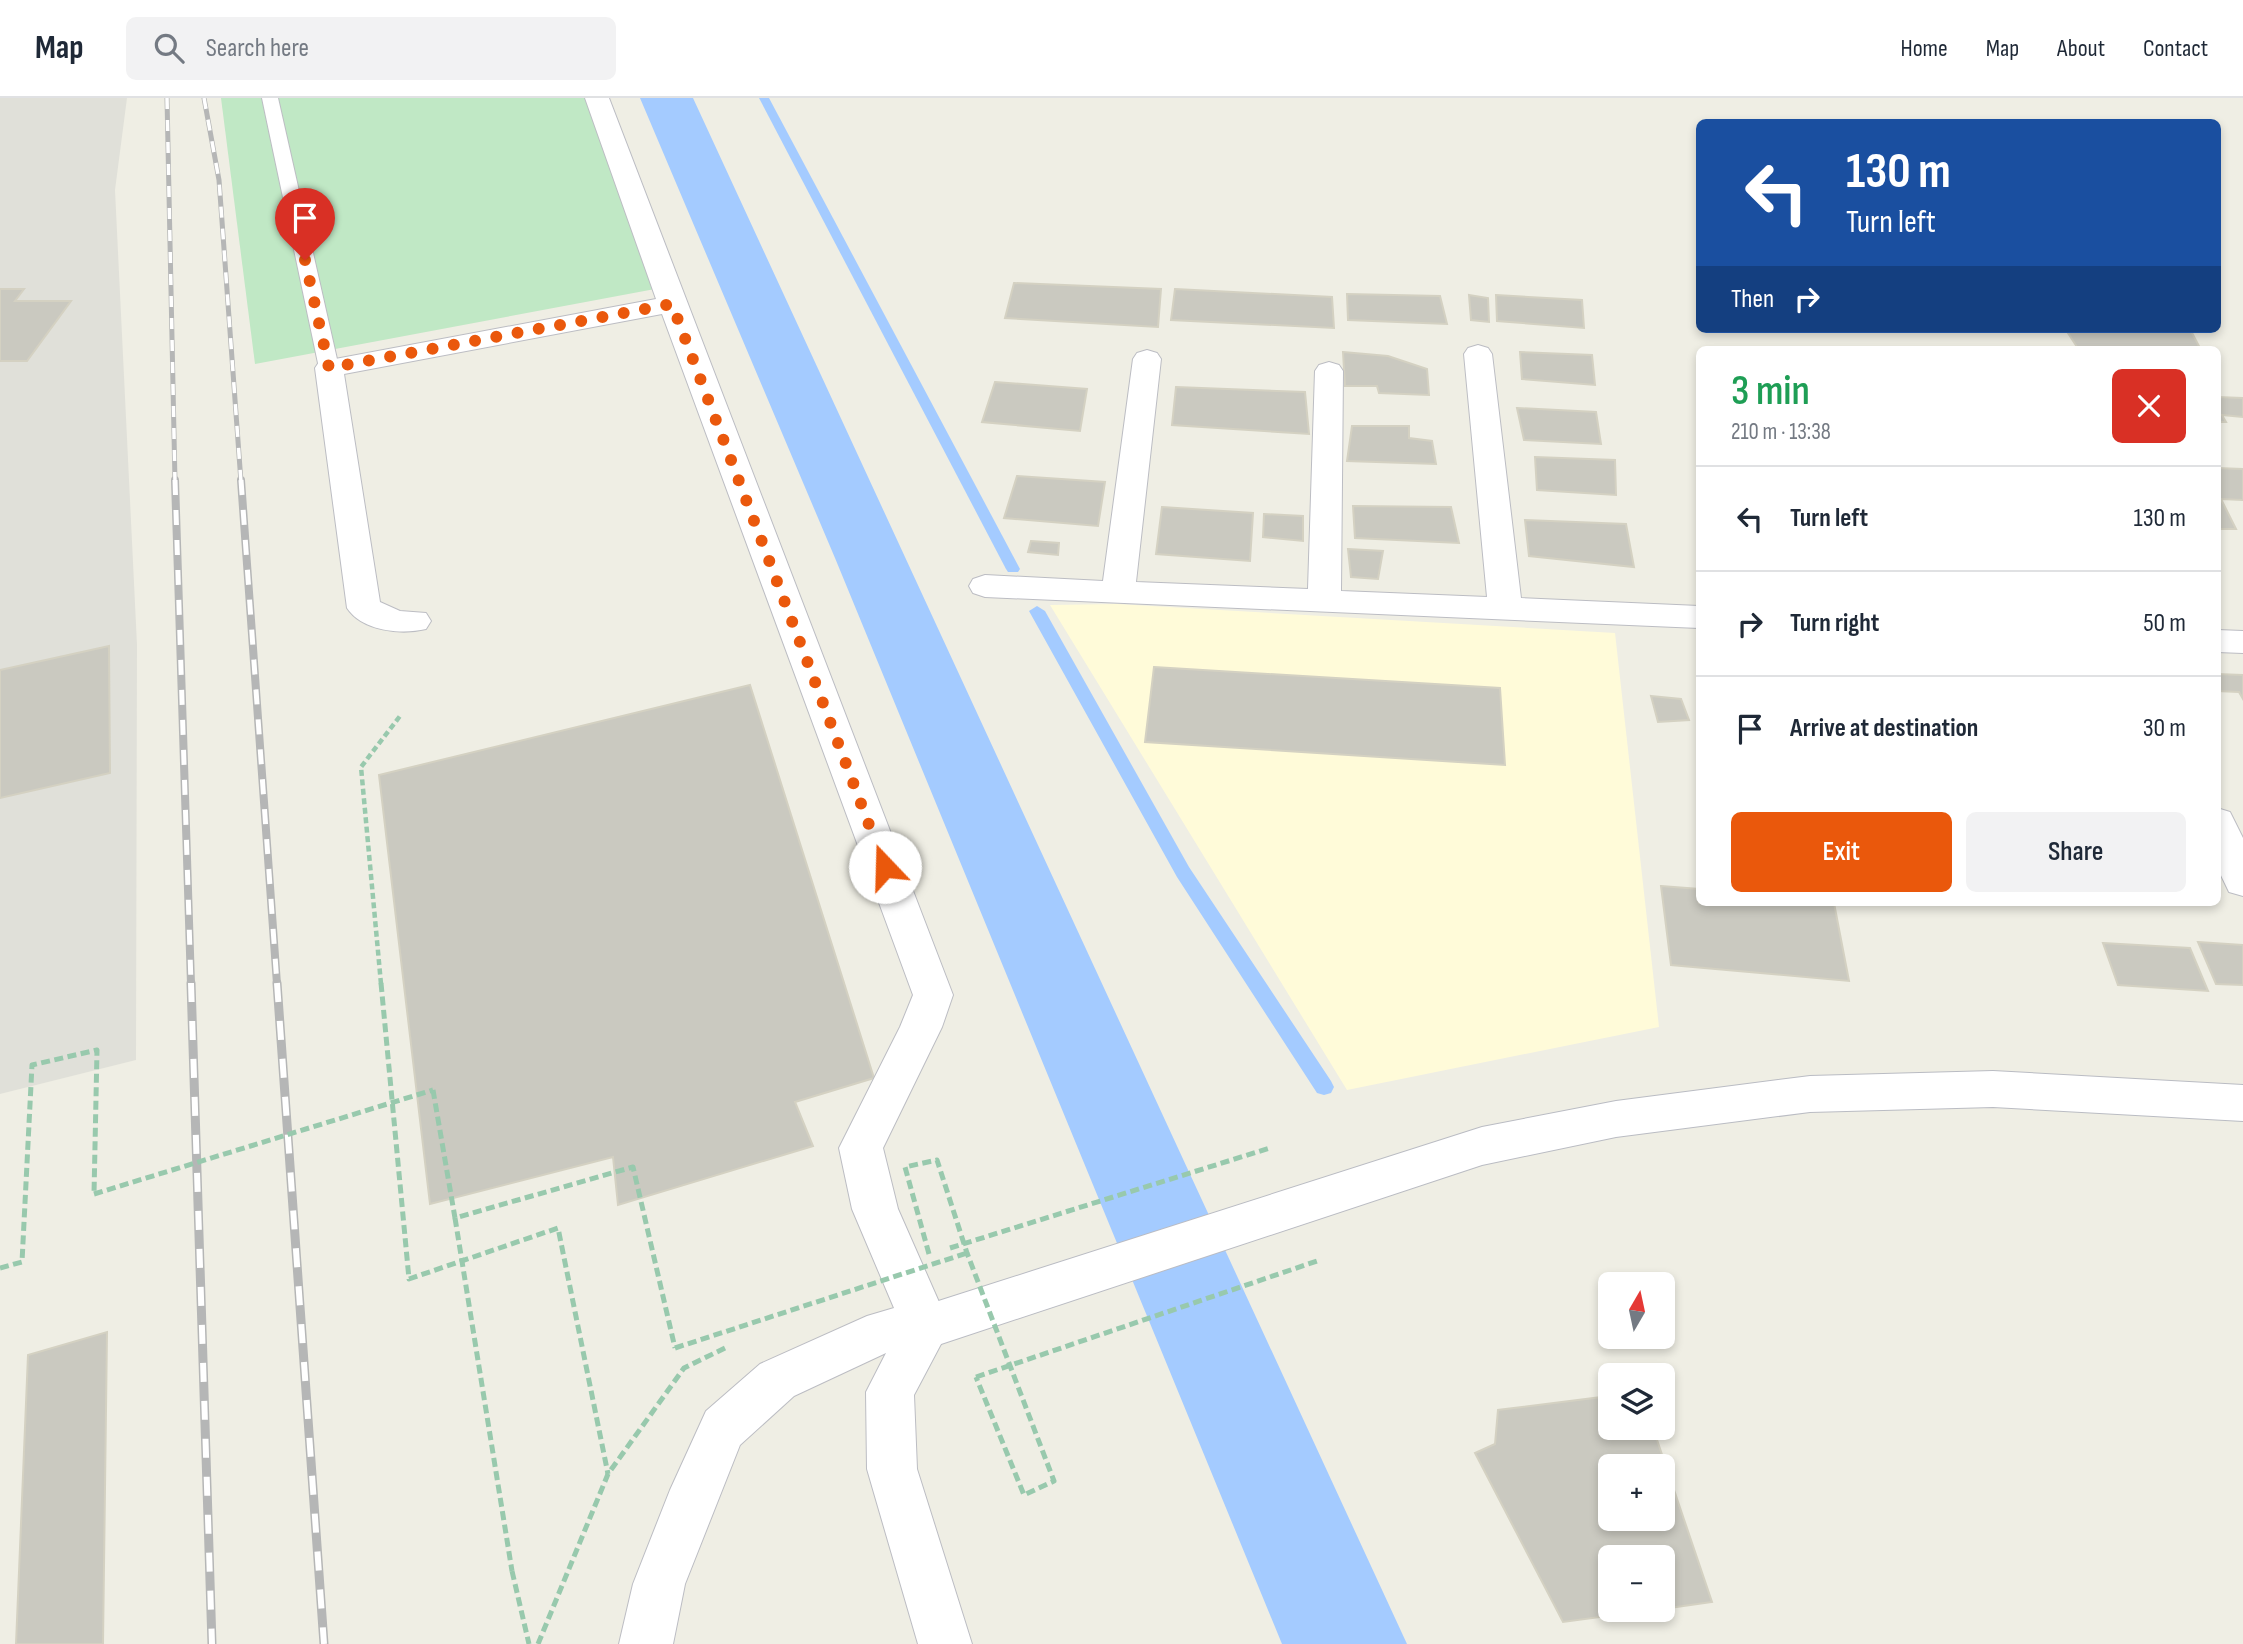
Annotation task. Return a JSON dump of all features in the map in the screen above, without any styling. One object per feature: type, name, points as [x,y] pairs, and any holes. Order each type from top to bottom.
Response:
[{"type":"street","points":[[597,98],[933,995],[921,1027],[861,1148],[875,1209],[926,1327]]},
{"type":"street","points":[[414,621],[396,622],[364,608],[329,368],[672,304]]},
{"type":"street","points":[[1478,354],[1505,608]]},
{"type":"street","points":[[1118,590],[1147,359]]},
{"type":"street","points":[[1324,600],[1329,371]]},
{"type":"street","points":[[985,586],[1696,617]]},
{"type":"street","points":[[2221,641],[2243,642]]},
{"type":"street","points":[[2221,831],[2243,882],[2221,881]]},
{"type":"street","points":[[646,1644],[659,1584],[695,1490],[723,1428],[777,1380],[884,1331],[926,1327],[1482,1146],[1616,1119],[1810,1094],[1993,1089],[2243,1103]]},
{"type":"street","points":[[926,1327],[890,1392],[892,1469],[945,1644]]},
{"type":"lane","points":[[270,98],[329,368]]},
{"type":"path","points":[[400,716],[362,767],[409,1279],[558,1228],[608,1474]]},
{"type":"path","points":[[0,1268],[22,1262],[32,1065],[97,1050],[94,1194],[433,1090],[512,1571],[528,1644]]},
{"type":"path","points":[[1041,1220],[1270,1148]]},
{"type":"path","points":[[929,1254],[905,1167],[937,1160],[967,1253],[1054,1481],[1024,1495],[976,1377],[1086,1340],[1317,1261]]},
{"type":"path","points":[[455,1218],[633,1167],[675,1348],[967,1253]]},
{"type":"shaded area","points":[[0,98],[127,98],[115,190],[137,645],[136,1060],[0,1094]]},
{"type":"shaded area","points":[[1117,604],[1615,633],[1659,1027],[1347,1090],[1050,605]]},
{"type":"green space","points":[[221,98],[586,98],[655,289],[255,364]]},
{"type":"water","points":[[640,98],[693,98],[1407,1644],[1282,1644],[835,558]]},
{"type":"building","points":[[1014,283],[1161,289],[1158,327],[1005,318]]},
{"type":"building","points":[[0,289],[24,289],[15,301],[71,301],[27,361],[0,361]]},
{"type":"building","points":[[1175,289],[1332,297],[1334,328],[1171,320]]},
{"type":"building","points":[[1347,294],[1440,296],[1447,324],[1348,320]]},
{"type":"building","points":[[1469,295],[1488,298],[1489,322],[1471,320]]},
{"type":"building","points":[[1496,295],[1582,300],[1584,328],[1497,321]]},
{"type":"building","points":[[2068,333],[2192,333],[2199,346],[2076,346]]},
{"type":"building","points":[[1343,352],[1388,356],[1427,369],[1429,395],[1379,393],[1377,386],[1345,386]]},
{"type":"building","points":[[1520,352],[1592,355],[1595,385],[1522,379]]},
{"type":"building","points":[[995,382],[1087,389],[1080,431],[982,422]]},
{"type":"building","points":[[1176,387],[1305,392],[1309,434],[1172,425]]},
{"type":"building","points":[[2221,397],[2243,398],[2243,417],[2222,415],[2226,422],[2221,422]]},
{"type":"building","points":[[1517,408],[1596,412],[1601,444],[1524,440]]},
{"type":"building","points":[[1352,426],[1409,426],[1409,438],[1432,441],[1436,464],[1347,461]]},
{"type":"building","points":[[1535,457],[1615,460],[1616,495],[1537,490]]},
{"type":"building","points":[[2221,468],[2243,469],[2243,500],[2221,499]]},
{"type":"building","points":[[1017,476],[1105,482],[1098,526],[1004,518]]},
{"type":"building","points":[[2221,499],[2236,529],[2221,529]]},
{"type":"building","points":[[1353,506],[1451,507],[1459,543],[1355,538]]},
{"type":"building","points":[[1162,507],[1253,513],[1250,561],[1156,554]]},
{"type":"building","points":[[1264,514],[1303,516],[1303,541],[1263,537]]},
{"type":"building","points":[[1525,520],[1626,524],[1634,567],[1529,556]]},
{"type":"building","points":[[1031,541],[1059,543],[1058,555],[1028,552]]},
{"type":"building","points":[[1348,549],[1383,551],[1378,579],[1351,577]]},
{"type":"building","points":[[109,646],[110,773],[0,798],[0,670]]},
{"type":"building","points":[[1154,667],[1500,688],[1505,765],[1145,742]]},
{"type":"building","points":[[2221,674],[2243,675],[2243,699],[2239,692],[2221,691]]},
{"type":"building","points":[[750,685],[874,1078],[795,1102],[813,1146],[618,1205],[613,1157],[430,1204],[379,775]]},
{"type":"building","points":[[1651,696],[1681,699],[1689,720],[1658,722]]},
{"type":"building","points":[[1661,886],[1696,889],[1696,906],[1835,906],[1849,981],[1671,965]]},
{"type":"building","points":[[2198,942],[2243,945],[2243,985],[2216,984]]},
{"type":"building","points":[[2103,943],[2190,948],[2208,991],[2118,985]]},
{"type":"building","points":[[107,1332],[103,1644],[16,1644],[28,1355]]},
{"type":"building","points":[[1598,1398],[1598,1440],[1657,1440],[1662,1454],[1598,1454],[1598,1531],[1675,1531],[1675,1493],[1712,1602],[1675,1607],[1675,1545],[1598,1545],[1598,1617],[1563,1622],[1475,1453],[1495,1444],[1498,1410]]},
{"type":"waterway","points":[[764,98],[1013,569]]},
{"type":"waterway","points":[[1037,611],[1183,872],[1324,1087]]},
{"type":"railway","points":[[167,98],[175,482]]},
{"type":"railway","points":[[204,98],[219,180],[241,482]]},
{"type":"railway","points":[[175,480],[191,984]]},
{"type":"railway","points":[[241,480],[277,984]]},
{"type":"railway","points":[[191,983],[212,1644]]},
{"type":"railway","points":[[277,983],[324,1644]]},
{"type":"route","points":[[305,260],[329,368],[672,304],[885,867]]}]
